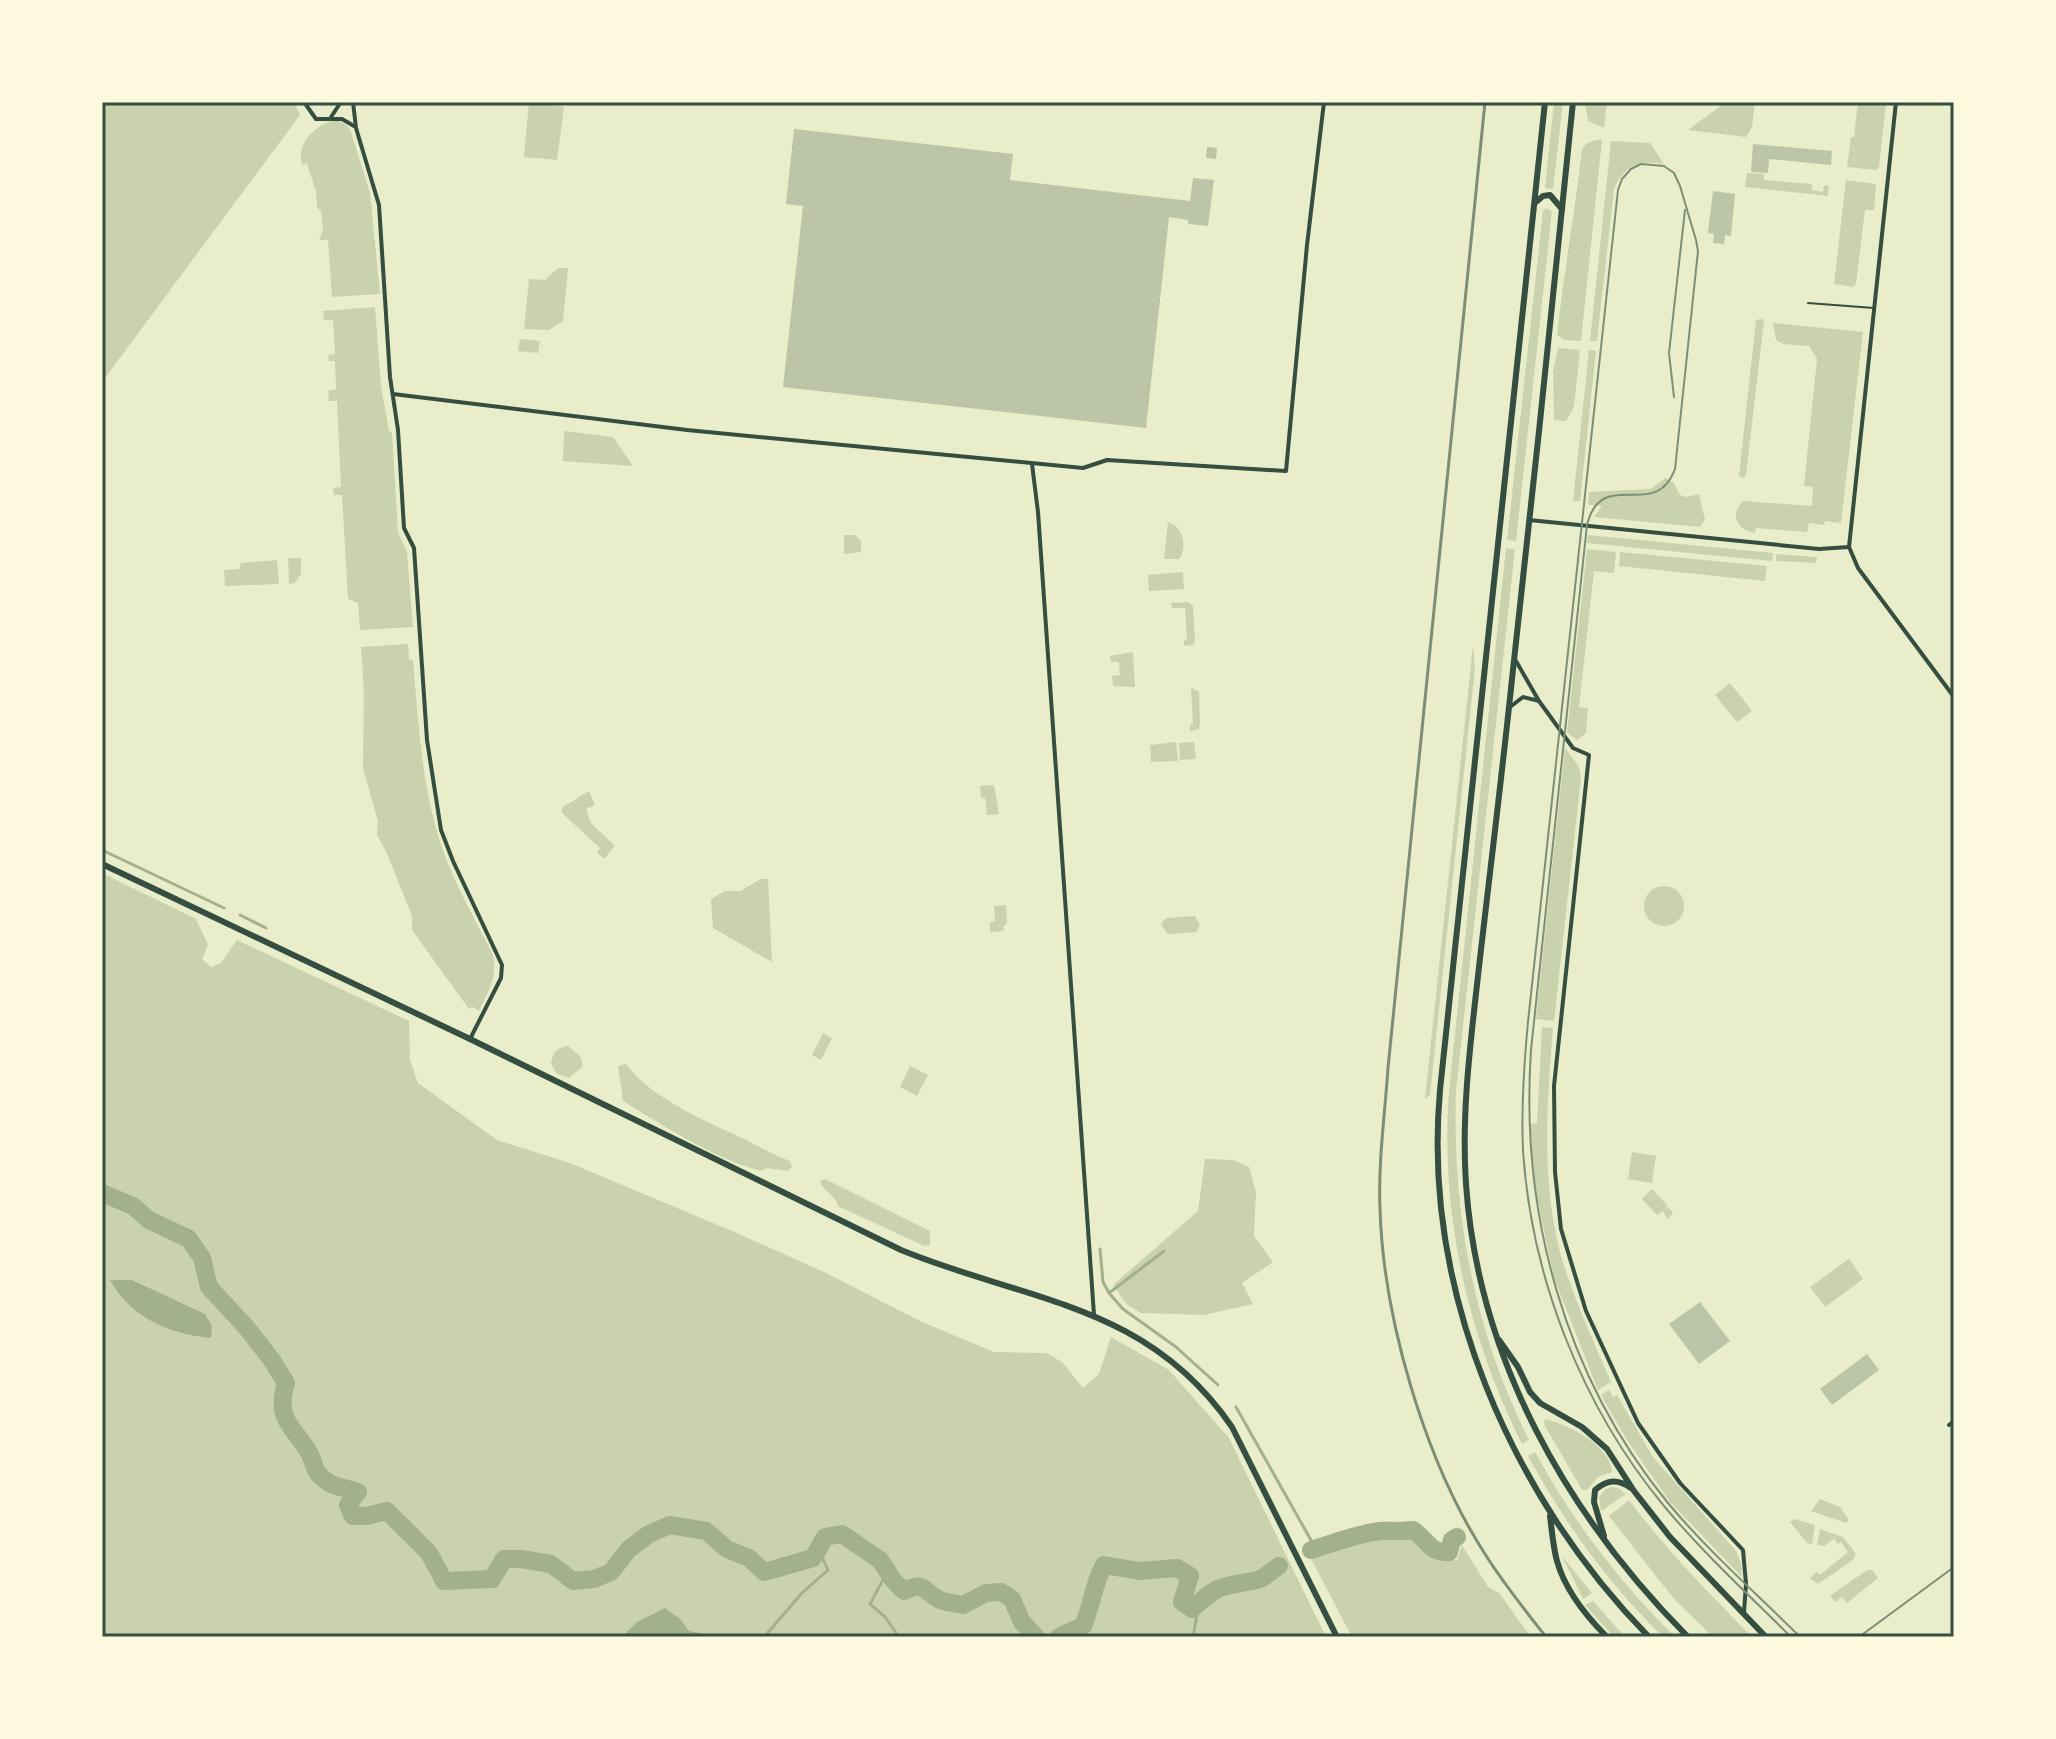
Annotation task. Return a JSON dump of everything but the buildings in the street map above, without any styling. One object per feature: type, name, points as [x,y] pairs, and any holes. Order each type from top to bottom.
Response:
[{"type":"main road","points":[[1545,102],[1442,1075],[1438,1152],[1444,1225],[1463,1315],[1474,1352],[1507,1435],[1549,1513],[1596,1578],[1649,1637]]},
{"type":"main road","points":[[1573,102],[1464,1122],[1466,1187],[1469,1219],[1495,1333],[1531,1423],[1580,1506],[1624,1569],[1688,1637]]},
{"type":"main road","points":[[1536,202],[1550,195],[1562,209]]},
{"type":"main road","points":[[102,864],[937,1264],[1094,1315],[1144,1341],[1195,1380],[1214,1400],[1232,1427],[1337,1637]]},
{"type":"main road","points":[[1495,1333],[1518,1367],[1530,1392],[1552,1411],[1596,1438],[1670,1537],[1766,1637]]},
{"type":"main road","points":[[1607,1545],[1595,1510],[1595,1490],[1614,1481],[1622,1482],[1634,1491]]},
{"type":"main road","points":[[1549,1513],[1557,1562],[1566,1584],[1607,1637]]},
{"type":"street","points":[[304,102],[316,119],[331,117],[350,122],[356,128]]},
{"type":"street","points":[[331,117],[341,102]]},
{"type":"street","points":[[353,102],[356,128],[379,205],[404,528],[414,548],[427,740],[441,830],[502,965],[501,978],[470,1039]]},
{"type":"street","points":[[393,394],[687,430],[1032,464],[1083,468],[1107,460],[1286,471],[1324,102]]},
{"type":"street","points":[[1896,102],[1849,547],[1858,568],[1954,697]]},
{"type":"street","points":[[1032,464],[1038,512],[1094,1315]]},
{"type":"street","points":[[1529,520],[1819,549],[1849,547]]},
{"type":"street","points":[[1514,658],[1539,701],[1573,748],[1589,755],[1554,1086],[1556,1183],[1566,1251],[1586,1311],[1638,1423],[1680,1483],[1745,1555],[1743,1614]]},
{"type":"street","points":[[1508,708],[1523,697],[1539,701]]},
{"type":"lane","points":[[1808,303],[1874,308]]},
{"type":"shaded area","points":[[102,102],[294,102],[300,115],[102,382]]},
{"type":"shaded area","points":[[529,102],[564,107],[557,160],[524,157]]},
{"type":"shaded area","points":[[1554,102],[1563,102],[1553,189],[1545,188]]},
{"type":"shaded area","points":[[1585,102],[1607,102],[1604,128],[1588,121]]},
{"type":"shaded area","points":[[1726,102],[1755,102],[1752,127],[1746,137],[1688,130]]},
{"type":"shaded area","points":[[1858,102],[1886,102],[1879,168],[1876,170],[1847,167]]},
{"type":"shaded area","points":[[336,120],[350,129],[370,193],[380,294],[332,297],[328,240],[319,240],[323,230],[321,211],[317,207],[316,191],[307,164],[302,165],[301,157],[309,136],[321,126]]},
{"type":"shaded area","points":[[1596,140],[1602,140],[1581,341],[1564,340],[1557,335],[1582,149]]},
{"type":"shaded area","points":[[1611,141],[1650,143],[1664,164],[1647,163],[1628,169],[1614,189],[1597,341],[1590,341]]},
{"type":"shaded area","points":[[1747,173],[1764,174],[1764,180],[1812,184],[1812,190],[1823,192],[1824,185],[1829,186],[1828,196],[1745,187]]},
{"type":"shaded area","points":[[1846,180],[1876,184],[1874,210],[1865,210],[1856,284],[1853,287],[1834,284]]},
{"type":"shaded area","points":[[1546,208],[1552,211],[1516,541],[1507,540],[1543,211]]},
{"type":"shaded area","points":[[558,268],[568,268],[563,321],[549,330],[524,329],[529,279],[545,280]]},
{"type":"shaded area","points":[[375,307],[381,386],[389,431],[392,432],[398,532],[407,552],[413,627],[360,630],[358,603],[348,599],[342,495],[334,495],[333,488],[341,487],[337,401],[329,401],[328,391],[336,389],[335,361],[329,361],[328,355],[335,354],[333,320],[324,320],[323,311]]},
{"type":"shaded area","points":[[1756,320],[1764,320],[1744,478],[1739,476]]},
{"type":"shaded area","points":[[1773,323],[1863,332],[1841,523],[1809,523],[1807,532],[1756,528],[1755,533],[1744,529],[1736,516],[1743,501],[1812,506],[1813,487],[1804,486],[1817,359],[1809,346],[1783,344],[1776,340]]},
{"type":"shaded area","points":[[520,339],[540,341],[538,353],[518,351]]},
{"type":"shaded area","points":[[1558,348],[1580,350],[1574,407],[1566,421],[1554,420],[1553,371]]},
{"type":"shaded area","points":[[1589,350],[1596,351],[1580,501],[1573,501]]},
{"type":"shaded area","points":[[564,431],[613,437],[633,466],[563,461]]},
{"type":"shaded area","points":[[1665,478],[1674,483],[1680,495],[1699,494],[1705,520],[1700,527],[1594,517],[1602,506],[1588,505],[1589,492],[1651,489]]},
{"type":"shaded area","points":[[1168,522],[1177,528],[1182,538],[1183,549],[1179,559],[1164,559]]},
{"type":"shaded area","points":[[844,535],[855,535],[861,541],[861,552],[844,554]]},
{"type":"shaded area","points":[[1588,535],[1773,553],[1772,561],[1587,543]]},
{"type":"shaded area","points":[[1506,548],[1515,549],[1456,1091],[1456,1137],[1458,1182],[1470,1270],[1494,1357],[1529,1440],[1522,1444],[1486,1360],[1472,1316],[1454,1227],[1447,1137],[1449,1091]]},
{"type":"shaded area","points":[[1587,549],[1616,552],[1614,573],[1594,571],[1579,707],[1588,708],[1586,733],[1577,740],[1567,733]]},
{"type":"shaded area","points":[[1620,552],[1767,566],[1765,581],[1619,566]]},
{"type":"shaded area","points":[[1776,554],[1817,557],[1816,563],[1776,561]]},
{"type":"shaded area","points":[[288,558],[301,558],[301,574],[295,583],[289,584]]},
{"type":"shaded area","points":[[277,560],[279,584],[225,586],[224,570],[239,569],[241,563]]},
{"type":"shaded area","points":[[1183,572],[1184,589],[1149,591],[1148,575]]},
{"type":"shaded area","points":[[1188,602],[1193,606],[1195,641],[1193,645],[1184,646],[1187,639],[1185,608],[1172,608],[1171,603]]},
{"type":"shaded area","points":[[408,644],[409,659],[413,660],[424,768],[437,832],[455,879],[493,955],[493,977],[479,1011],[473,1007],[469,1009],[412,930],[412,916],[377,835],[378,821],[363,768],[361,647]]},
{"type":"shaded area","points":[[1473,645],[1475,668],[1430,1095],[1425,1099]]},
{"type":"shaded area","points":[[1133,652],[1135,687],[1113,686],[1112,676],[1120,675],[1119,662],[1111,662],[1110,656]]},
{"type":"shaded area","points":[[1730,683],[1752,711],[1737,722],[1715,695]]},
{"type":"shaded area","points":[[1191,687],[1199,692],[1200,725],[1199,729],[1190,731],[1190,724],[1193,724]]},
{"type":"shaded area","points":[[1176,742],[1178,761],[1151,762],[1150,745]]},
{"type":"shaded area","points":[[1194,742],[1196,759],[1180,760],[1179,743]]},
{"type":"shaded area","points":[[1565,748],[1579,767],[1581,778],[1554,1021],[1536,1019]]},
{"type":"shaded area","points":[[994,785],[999,814],[987,815],[980,786]]},
{"type":"shaded area","points":[[589,791],[595,805],[586,809],[591,823],[615,846],[604,859],[597,852],[600,848],[561,812],[563,807]]},
{"type":"shaded area","points":[[102,873],[196,919],[208,945],[202,959],[211,967],[221,963],[237,940],[409,1021],[410,1060],[418,1083],[497,1140],[570,1163],[732,1231],[824,1272],[922,1322],[994,1352],[1046,1353],[1062,1362],[1083,1388],[1099,1374],[1111,1337],[1169,1370],[1229,1438],[1326,1637],[102,1637]]},
{"type":"shaded area","points":[[760,879],[768,879],[772,962],[713,928],[711,899],[725,891],[741,891]]},
{"type":"shaded area","points":[[1664,886],[1678,892],[1684,906],[1678,920],[1664,926],[1650,920],[1644,906],[1650,892]]},
{"type":"shaded area","points":[[1006,905],[1004,931],[990,932],[990,922],[995,921],[994,906]]},
{"type":"shaded area","points":[[1195,916],[1200,925],[1196,932],[1168,934],[1161,925],[1167,918]]},
{"type":"shaded area","points":[[1542,1027],[1553,1028],[1547,1142],[1550,1200],[1561,1256],[1611,1382],[1598,1390],[1554,1278],[1535,1187],[1530,1124],[1537,1123]]},
{"type":"shaded area","points":[[823,1033],[832,1038],[821,1060],[812,1055]]},
{"type":"shaded area","points":[[568,1046],[580,1056],[583,1066],[569,1078],[557,1074],[551,1064],[556,1051]]},
{"type":"shaded area","points":[[626,1064],[663,1097],[790,1161],[792,1167],[788,1171],[767,1168],[761,1171],[726,1159],[623,1101],[618,1066]]},
{"type":"shaded area","points":[[910,1066],[928,1075],[917,1096],[900,1087]]},
{"type":"shaded area","points":[[1632,1152],[1656,1156],[1652,1183],[1628,1179]]},
{"type":"shaded area","points":[[1205,1159],[1233,1160],[1249,1167],[1256,1192],[1254,1236],[1273,1262],[1242,1283],[1253,1304],[1204,1315],[1141,1313],[1127,1305],[1113,1285],[1198,1211]]},
{"type":"shaded area","points":[[825,1179],[930,1231],[930,1245],[924,1246],[838,1206],[820,1181]]},
{"type":"shaded area","points":[[1652,1189],[1668,1206],[1665,1209],[1669,1208],[1673,1213],[1667,1219],[1663,1211],[1657,1215],[1642,1199]]},
{"type":"shaded area","points":[[1849,1259],[1863,1279],[1825,1307],[1810,1287]]},
{"type":"shaded area","points":[[110,1280],[132,1280],[205,1314],[212,1326],[211,1338],[180,1333],[153,1322],[129,1305]]},
{"type":"shaded area","points":[[1609,1390],[1613,1397],[1617,1395],[1653,1457],[1736,1551],[1742,1577],[1670,1502],[1625,1437],[1601,1395]]},
{"type":"shaded area","points":[[1545,1419],[1576,1431],[1596,1445],[1610,1462],[1612,1472],[1598,1477],[1587,1490],[1582,1490],[1544,1424]]},
{"type":"shaded area","points":[[1535,1452],[1598,1550],[1675,1637],[1663,1637],[1624,1596],[1589,1552],[1528,1456]]},
{"type":"shaded area","points":[[1611,1487],[1626,1494],[1601,1511],[1599,1497]]},
{"type":"shaded area","points":[[1820,1499],[1840,1507],[1849,1520],[1846,1523],[1811,1511]]},
{"type":"shaded area","points":[[1629,1500],[1673,1554],[1752,1637],[1713,1637],[1674,1599],[1609,1516]]},
{"type":"shaded area","points":[[1794,1519],[1815,1525],[1812,1544],[1807,1543],[1790,1522]]},
{"type":"shaded area","points":[[1820,1529],[1843,1537],[1856,1554],[1853,1560],[1818,1584],[1810,1578],[1817,1572],[1820,1575],[1848,1552],[1841,1542],[1838,1544],[1834,1539],[1824,1546],[1817,1545]]},
{"type":"shaded area","points":[[1383,1534],[1417,1538],[1434,1554],[1450,1560],[1457,1560],[1462,1545],[1488,1587],[1499,1593],[1531,1637],[1352,1637],[1310,1557],[1351,1541]]},
{"type":"shaded area","points":[[1562,1556],[1592,1593],[1583,1599]]},
{"type":"shaded area","points":[[1867,1570],[1872,1570],[1878,1578],[1847,1603],[1842,1597],[1835,1602],[1830,1596]]},
{"type":"shaded area","points":[[1593,1601],[1625,1637],[1614,1637],[1585,1605]]},
{"type":"shaded area","points":[[665,1608],[680,1619],[689,1631],[708,1637],[622,1637],[637,1622]]},
{"type":"waterway","points":[[102,850],[224,908]]},
{"type":"waterway","points":[[240,915],[266,928]]},
{"type":"waterway","points":[[102,1193],[133,1206],[149,1220],[189,1239],[202,1258],[209,1287],[246,1327],[286,1383],[284,1413],[311,1456],[316,1471],[331,1484],[358,1492],[348,1505],[353,1516],[387,1511],[429,1553],[444,1581],[492,1579],[504,1559],[551,1564],[573,1581],[594,1579],[611,1572],[629,1549],[649,1534],[670,1525],[706,1531],[727,1549],[749,1558],[764,1572],[813,1558],[825,1537],[842,1534],[880,1560],[904,1591],[920,1586],[941,1600],[963,1605],[986,1593],[1001,1592],[1012,1599],[1022,1622],[1036,1637]]},
{"type":"waterway","points":[[1100,1249],[1103,1282],[1109,1293],[1164,1251]]},
{"type":"waterway","points":[[1109,1293],[1123,1309],[1176,1347],[1218,1385]]},
{"type":"waterway","points":[[1236,1407],[1316,1549]]},
{"type":"waterway","points":[[1311,1550],[1371,1532],[1413,1530],[1437,1551],[1449,1552],[1452,1540],[1457,1537]]},
{"type":"waterway","points":[[764,1637],[802,1593],[828,1570],[818,1548]]},
{"type":"waterway","points":[[1059,1637],[1083,1626],[1104,1565],[1139,1571],[1177,1568],[1190,1576],[1182,1602],[1192,1609],[1216,1590],[1260,1579],[1279,1566]]},
{"type":"waterway","points":[[887,1572],[870,1604],[885,1617],[899,1637]]},
{"type":"waterway","points":[[1193,1637],[1199,1603]]},
{"type":"tram line","points":[[1791,1637],[1664,1506],[1608,1426],[1585,1383],[1550,1292],[1528,1198],[1523,1150],[1523,1086],[1528,1022],[1618,190],[1622,179],[1641,164],[1664,166],[1674,173],[1698,251],[1675,469],[1666,484],[1655,492],[1604,499],[1594,508],[1587,525],[1531,1050],[1529,1111],[1533,1171],[1542,1231],[1556,1290],[1576,1347],[1601,1401],[1632,1454],[1683,1521],[1800,1637]]},
{"type":"tram line","points":[[1674,397],[1669,353],[1685,210]]},
{"type":"tram line","points":[[1859,1637],[1954,1567]]},
{"type":"railway","points":[[1485,102],[1388,1068],[1380,1208],[1389,1295],[1411,1387],[1426,1433],[1463,1517],[1507,1586],[1546,1637]]}]
